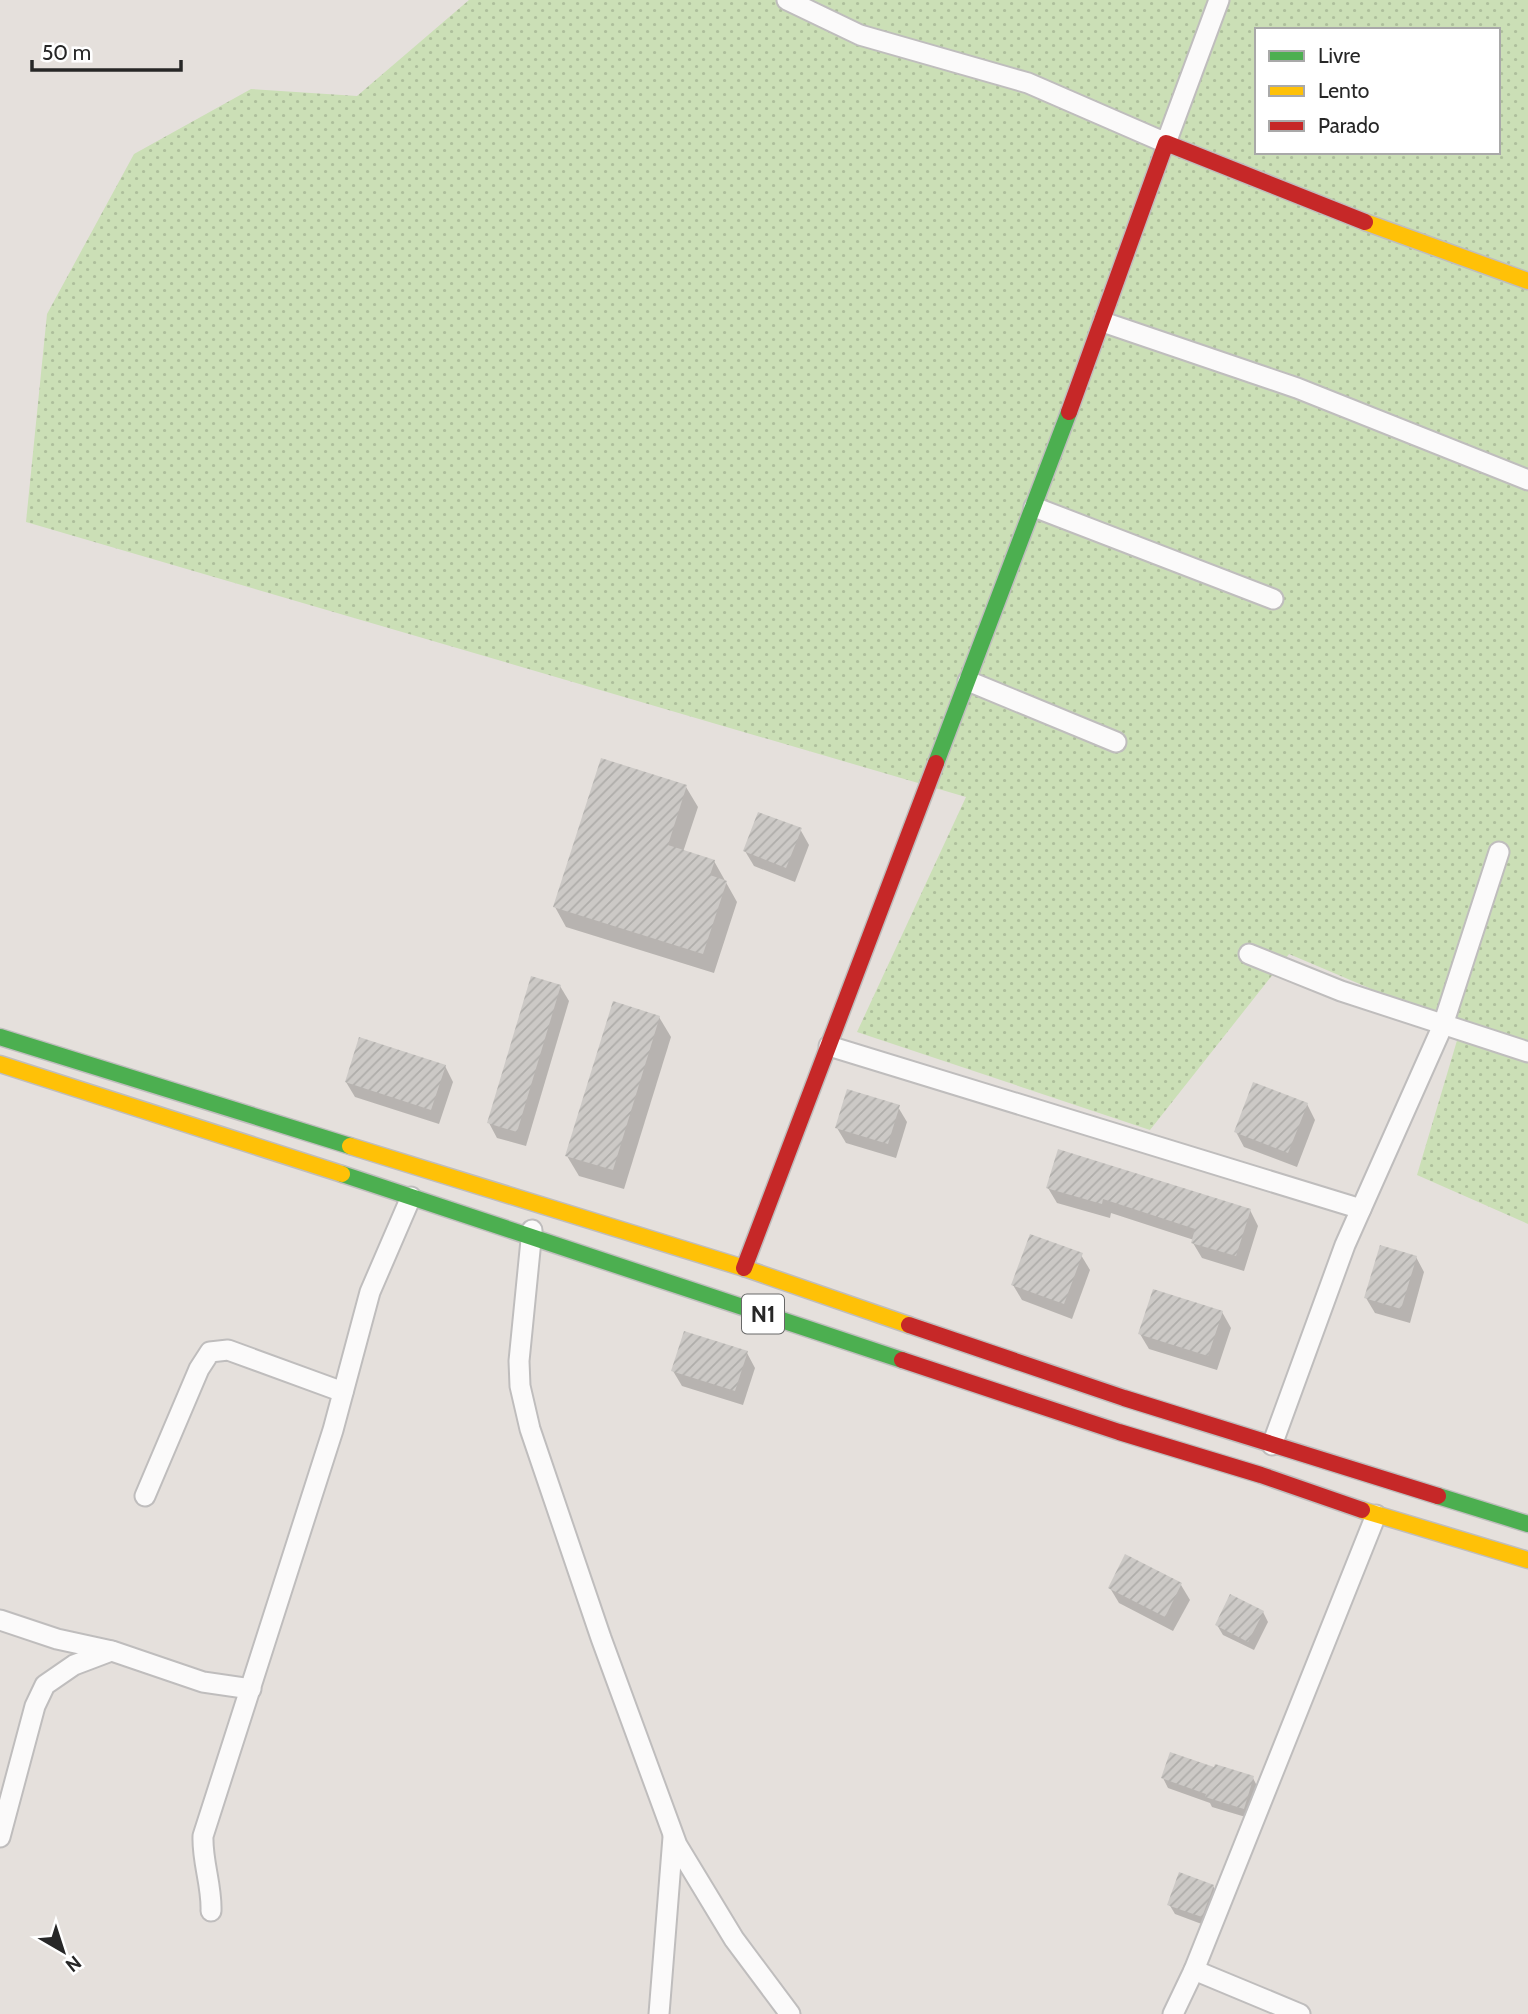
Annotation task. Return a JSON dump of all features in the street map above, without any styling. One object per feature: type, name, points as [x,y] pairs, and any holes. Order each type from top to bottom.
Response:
[{"type":"main road","points":[[744,1268],[1034,507],[1166,143],[1403,237],[1528,281]]},
{"type":"main road","name":"N1","points":[[0,1037],[744,1268],[1125,1398],[1528,1524]]},
{"type":"main road","name":"N1","points":[[0,1064],[1119,1432],[1262,1475],[1376,1515],[1528,1560]]},
{"type":"street","points":[[787,0],[860,35],[1028,83],[1166,143],[1219,0]]},
{"type":"street","points":[[1103,322],[1297,388],[1528,480]]},
{"type":"street","points":[[1034,507],[1273,599]]},
{"type":"street","points":[[968,681],[1116,741]]},
{"type":"street","points":[[1272,1445],[1345,1245],[1443,1025],[1499,852]]},
{"type":"street","points":[[1249,954],[1341,990],[1528,1052]]},
{"type":"street","points":[[829,1046],[1361,1209]]},
{"type":"street","points":[[211,1911],[212,1895],[202,1853],[203,1836],[251,1689],[370,1292],[411,1197]]},
{"type":"street","points":[[535,1205],[519,1362],[520,1386],[530,1429],[601,1638],[673,1836],[688,1867],[734,1940],[790,2014]]},
{"type":"street","points":[[145,1496],[199,1369],[210,1352],[228,1350],[342,1392]]},
{"type":"street","points":[[1173,2014],[1194,1970],[1376,1515]]},
{"type":"street","points":[[0,1620],[57,1639],[113,1651],[203,1682],[251,1689]]},
{"type":"street","points":[[0,1838],[35,1706],[45,1685],[74,1665],[113,1651]]},
{"type":"street","points":[[659,2014],[673,1836]]},
{"type":"street","points":[[1194,1970],[1300,2014]]},
{"type":"green space","points":[[469,0],[1528,0],[1528,1224],[1417,1175],[1461,1027],[1289,954],[1150,1130],[857,1032],[966,797],[26,522],[47,314],[134,154],[251,89],[357,96]]},
{"type":"building","points":[[601,758],[687,785],[668,845],[715,860],[710,875],[727,881],[703,954],[553,907]]},
{"type":"building","points":[[758,812],[802,828],[786,868],[743,851]]},
{"type":"building","points":[[531,976],[561,985],[517,1132],[487,1123]]},
{"type":"building","points":[[613,1001],[660,1016],[613,1170],[565,1156]]},
{"type":"building","points":[[359,1037],[446,1065],[431,1110],[345,1082]]},
{"type":"building","points":[[1253,1082],[1308,1103],[1288,1153],[1234,1132]]},
{"type":"building","points":[[847,1089],[900,1105],[888,1144],[835,1128]]},
{"type":"building","points":[[1058,1149],[1251,1209],[1236,1256],[1191,1243],[1195,1229],[1103,1199],[1102,1204],[1046,1188]]},
{"type":"building","points":[[1030,1234],[1083,1253],[1064,1304],[1011,1285]]},
{"type":"building","points":[[1380,1245],[1417,1256],[1401,1309],[1364,1298]]},
{"type":"building","points":[[1153,1289],[1223,1311],[1208,1356],[1138,1334]]},
{"type":"building","points":[[684,1331],[748,1351],[735,1391],[671,1371]]},
{"type":"building","points":[[1125,1554],[1182,1583],[1165,1617],[1108,1588]]},
{"type":"building","points":[[1230,1594],[1264,1611],[1248,1642],[1215,1625]]},
{"type":"building","points":[[1170,1752],[1214,1767],[1215,1764],[1254,1776],[1244,1809],[1205,1797],[1206,1794],[1161,1778]]},
{"type":"building","points":[[1179,1872],[1214,1885],[1202,1917],[1167,1905]]},
{"type":"traffic: fast","points":[[936,763],[1069,412]]},
{"type":"traffic: fast","points":[[0,1037],[350,1146]]},
{"type":"traffic: fast","points":[[342,1174],[902,1360]]},
{"type":"traffic: fast","points":[[1438,1496],[1528,1524]]},
{"type":"traffic: slow","points":[[1365,222],[1528,281]]},
{"type":"traffic: slow","points":[[0,1064],[342,1174]]},
{"type":"traffic: slow","points":[[350,1146],[744,1268],[909,1325]]},
{"type":"traffic: slow","points":[[1362,1510],[1528,1560]]},
{"type":"traffic: jam","points":[[1069,412],[1166,143],[1365,222]]},
{"type":"traffic: jam","points":[[744,1268],[936,763]]},
{"type":"traffic: jam","points":[[909,1325],[1124,1398],[1438,1496]]},
{"type":"traffic: jam","points":[[902,1360],[1362,1510]]}]
